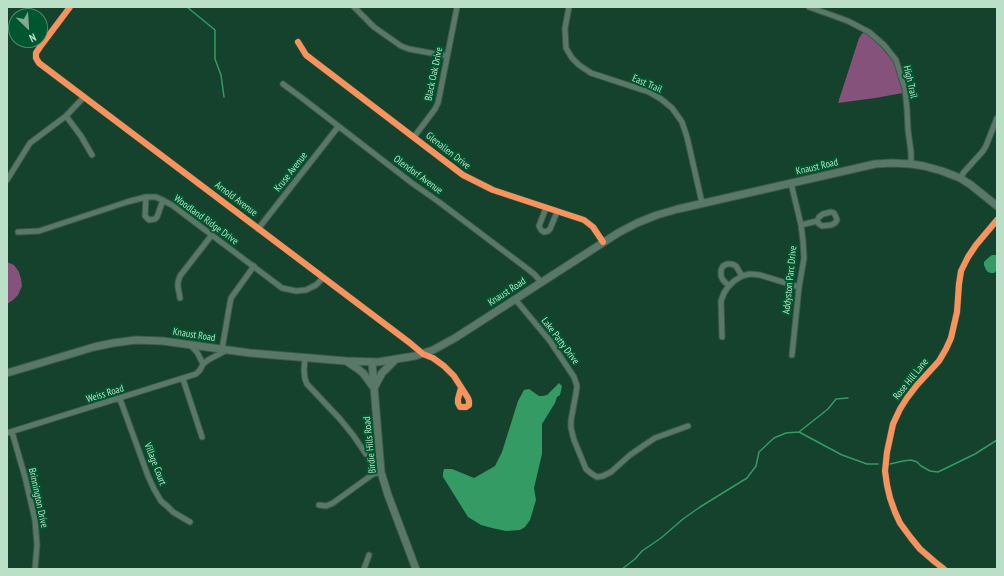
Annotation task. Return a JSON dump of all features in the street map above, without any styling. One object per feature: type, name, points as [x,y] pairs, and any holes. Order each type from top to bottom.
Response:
[{"type":"main road","name":"Knaust Road","points":[[7,373],[94,347],[136,340],[154,340],[261,354],[346,361],[372,362],[409,358],[423,354],[448,342],[603,242],[627,228],[657,215],[702,203],[875,164],[910,164],[933,168],[960,178],[979,190],[997,206]]},
{"type":"main road","points":[[346,361],[363,373],[374,388],[382,373],[395,360]]},
{"type":"main road","name":"Birdie Hills Road","points":[[372,362],[382,472],[388,495],[416,569]]},
{"type":"street","name":"Arnold Avenue","points":[[70,7],[40,47],[36,55],[42,66],[410,342],[423,354],[433,358],[444,366],[454,376],[461,388]]},
{"type":"street","points":[[354,7],[374,27],[401,46],[409,49],[447,56]]},
{"type":"street","name":"Black Oak Drive","points":[[414,137],[436,109],[438,103],[457,7]]},
{"type":"street","name":"East Trail","points":[[569,7],[565,28],[566,48],[572,58],[591,73],[649,92],[672,108],[682,122],[687,137],[702,203]]},
{"type":"street","name":"High Trail","points":[[809,7],[848,21],[870,32],[884,45],[896,60],[905,89],[911,152],[910,164]]},
{"type":"street","name":"Glenallen Drive","points":[[298,42],[306,55],[454,169],[468,178],[493,190],[557,212],[580,218],[594,229],[603,242]]},
{"type":"street","name":"Olendorf Avenue","points":[[283,84],[412,183],[440,202],[532,272],[541,282]]},
{"type":"street","points":[[7,180],[30,143],[66,116],[84,97]]},
{"type":"street","points":[[66,116],[81,136],[92,155]]},
{"type":"street","points":[[960,178],[986,146],[997,118]]},
{"type":"street","name":"Kruse Avenue","points":[[258,228],[338,127]]},
{"type":"street","name":"Addyston Parc Drive","points":[[791,183],[801,225],[804,258],[799,287],[792,355]]},
{"type":"street","points":[[146,197],[145,216],[149,220],[157,217],[163,200]]},
{"type":"street","name":"Woodland Ridge Drive","points":[[18,232],[39,231],[127,202],[146,197],[156,197],[172,205],[211,236],[254,266],[282,288],[296,291],[312,288],[323,278]]},
{"type":"street","points":[[546,208],[539,226],[544,232],[550,229],[557,212]]},
{"type":"street","name":"Rose Hill Lane","points":[[944,569],[910,538],[900,523],[887,486],[885,471],[887,452],[893,424],[900,409],[917,385],[939,361],[951,338],[957,312],[961,271],[968,256],[997,220]]},
{"type":"street","points":[[801,225],[817,221]]},
{"type":"street","points":[[180,298],[178,282],[180,276],[211,236]]},
{"type":"street","points":[[729,286],[721,276],[723,266],[732,264],[736,266],[742,276]]},
{"type":"street","points":[[225,350],[230,303],[254,266]]},
{"type":"street","points":[[722,337],[721,301],[724,292],[734,281],[742,276],[750,274],[760,275],[799,287]]},
{"type":"street","name":"Lake Patty Drive","points":[[515,299],[550,341],[574,377],[576,393],[571,428],[574,440],[586,469],[592,474],[597,477],[603,476],[611,472],[630,455],[656,438],[688,426]]},
{"type":"street","points":[[190,344],[197,352],[203,364]]},
{"type":"street","name":"Weiss Road","points":[[9,433],[183,379],[196,374],[203,364],[225,350]]},
{"type":"street","points":[[305,358],[304,370],[307,384],[340,419],[366,454]]},
{"type":"street","points":[[183,379],[202,437]]},
{"type":"street","name":"Village Court","points":[[120,399],[154,489],[161,501],[173,512],[190,522]]},
{"type":"street","name":"Brinnington Drive","points":[[9,433],[25,477],[35,520],[37,545],[35,569]]},
{"type":"street","points":[[319,505],[326,506],[333,503],[369,476],[382,472]]},
{"type":"street","points":[[364,569],[369,555]]},
{"type":"shaded area","points":[[864,31],[869,33],[894,62],[903,93],[838,103],[859,38]]},
{"type":"shaded area","points":[[992,255],[997,255],[997,270],[994,273],[988,272],[984,265],[984,262]]},
{"type":"shaded area","points":[[7,262],[14,265],[19,272],[22,286],[18,295],[7,304]]},
{"type":"shaded area","points":[[559,383],[562,386],[560,395],[557,397],[542,424],[542,454],[534,488],[536,500],[530,520],[525,527],[520,530],[506,531],[481,525],[468,517],[443,477],[444,469],[452,469],[474,478],[495,466],[502,452],[518,401],[524,390],[529,389],[539,396],[543,396],[547,395]]},
{"type":"waterway","points":[[187,7],[215,30],[215,59],[221,75],[224,97]]},
{"type":"waterway","points":[[799,432],[828,409],[836,399],[848,398]]},
{"type":"waterway","points":[[622,569],[635,559],[642,551],[661,538],[683,519],[747,478],[756,466],[759,452],[774,438],[786,433],[799,432],[842,455],[867,464],[878,464]]},
{"type":"waterway","points":[[890,464],[911,460],[917,462],[930,471],[938,472],[975,454],[997,440]]},
{"type":"cycle path","points":[[70,7],[36,53],[36,58],[39,63],[423,354],[433,358],[444,366],[454,376],[468,398],[469,405],[466,407],[460,407],[458,403],[461,388]]},
{"type":"cycle path","points":[[298,42],[306,55],[463,175],[493,190],[584,220],[593,227],[603,242]]},
{"type":"cycle path","points":[[944,569],[920,549],[900,523],[890,498],[887,485],[885,471],[887,452],[893,424],[900,409],[917,385],[939,361],[951,338],[957,312],[961,271],[976,245],[997,220]]}]
